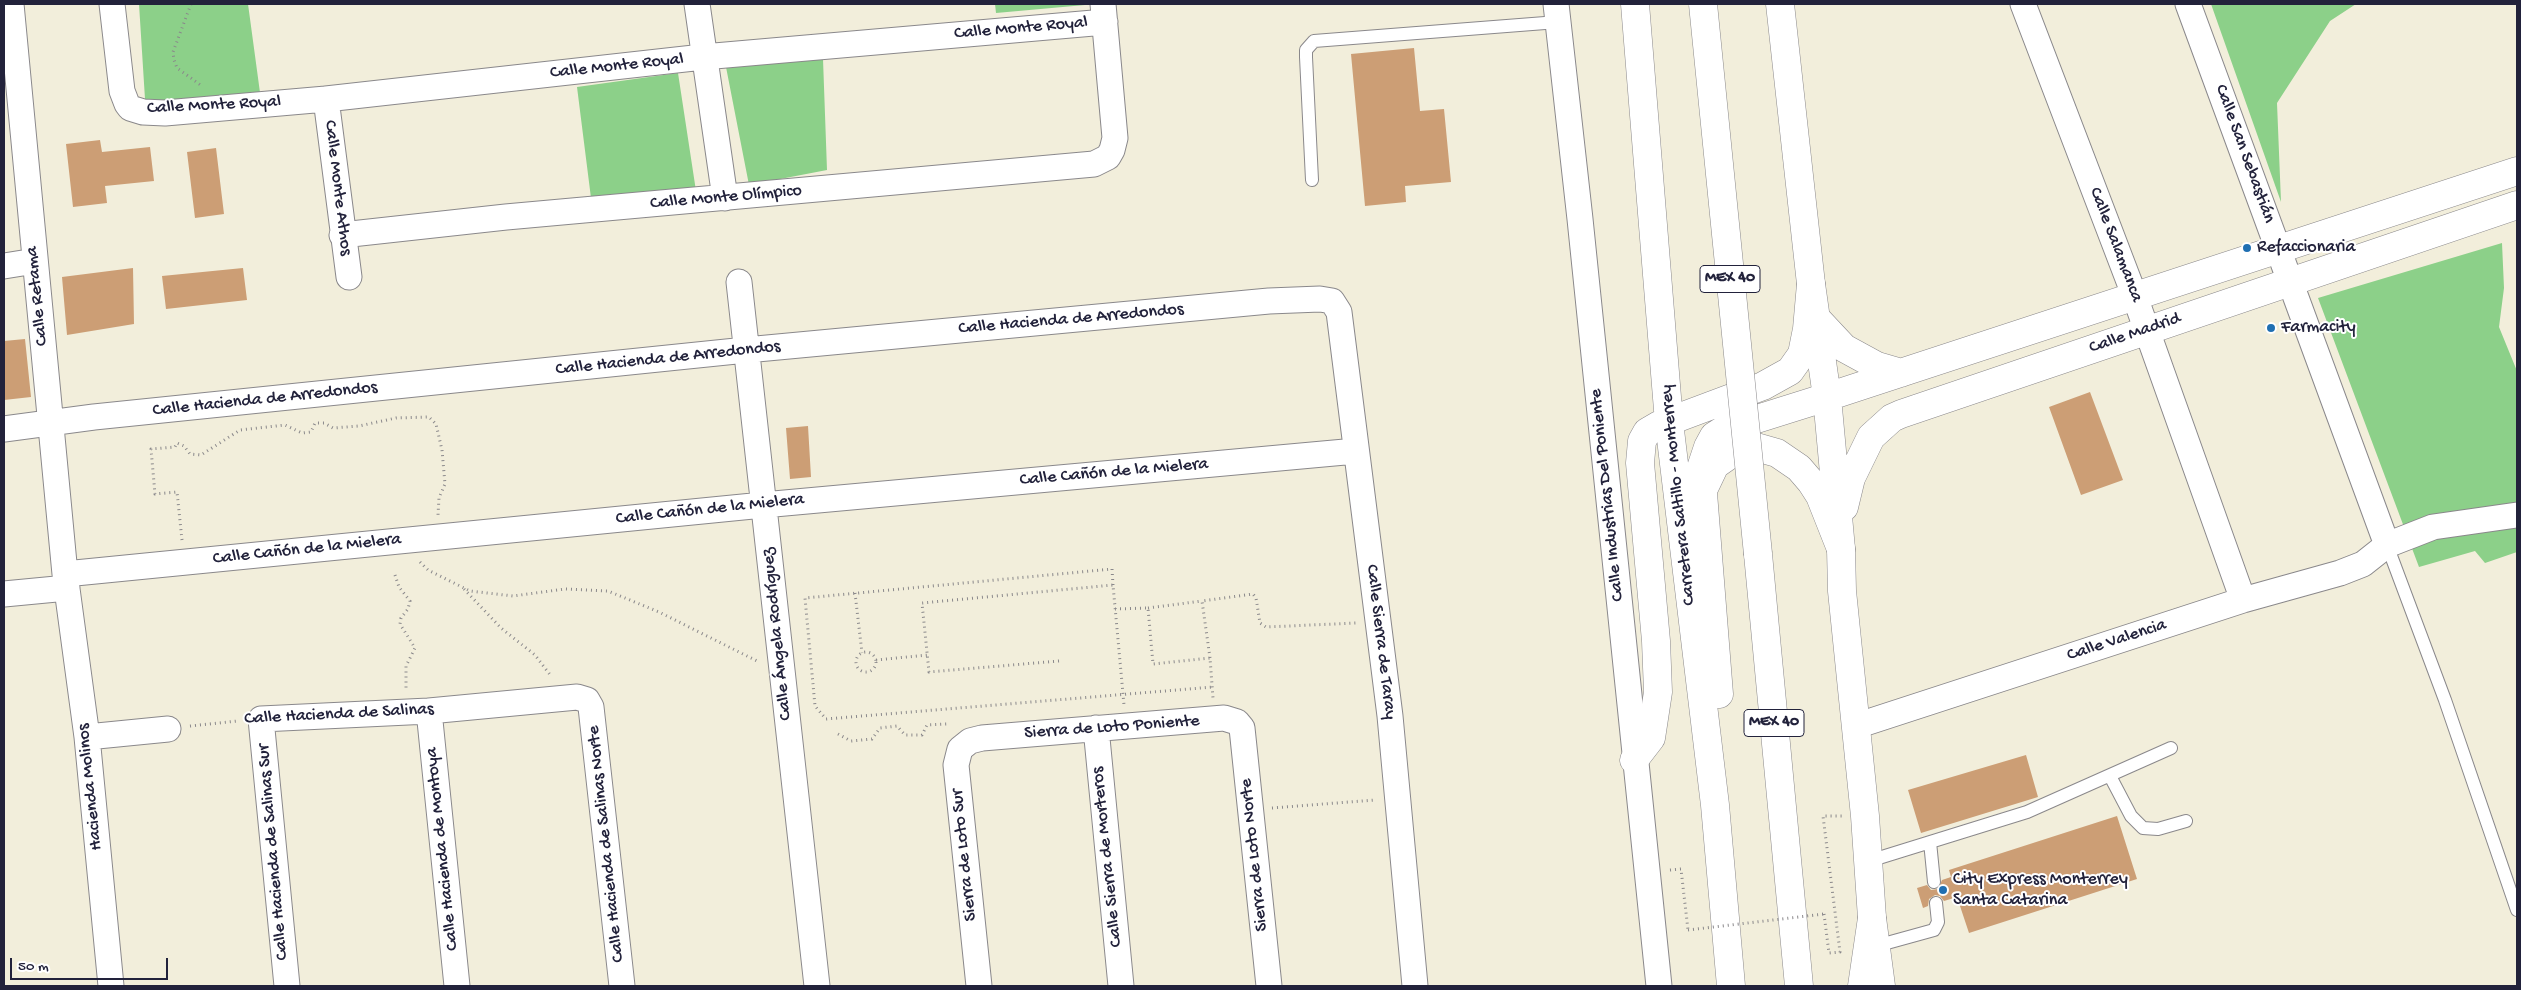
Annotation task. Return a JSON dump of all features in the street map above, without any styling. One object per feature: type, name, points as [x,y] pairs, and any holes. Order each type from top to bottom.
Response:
[{"type":"main road","name":"Carretera Saltillo - Monterrey","points":[[1635,4],[1669,422],[1715,805],[1731,986]]},
{"type":"main road","name":"MEX 40","points":[[1703,4],[1799,986]]},
{"type":"main road","points":[[1780,4],[1811,284],[1827,397],[1841,549],[1842,591],[1869,861],[1872,918],[1882,986]]},
{"type":"main road","name":"Calle Madrid","points":[[1715,805],[1722,788],[1722,739],[1702,468],[1711,440],[1718,433],[2517,171]]},
{"type":"main road","name":"Calle Madrid","points":[[1841,549],[1845,498],[1851,478],[1871,436],[1892,418],[2517,205]]},
{"type":"main road","points":[[1634,760],[1651,738],[1658,692],[1656,641],[1640,447],[1647,432],[1763,386],[1790,371],[1802,354],[1807,329],[1811,284]]},
{"type":"main road","points":[[1815,317],[1844,348],[1877,366],[1901,373]]},
{"type":"main road","points":[[1704,489],[1710,471],[1725,456],[1744,447],[1772,450],[1799,468],[1811,482],[1820,496],[1841,549]]},
{"type":"main road","points":[[1862,986],[1872,918]]},
{"type":"street","name":"Calle Retama","points":[[11,4],[10,52],[35,261],[66,581]]},
{"type":"street","name":"Calle Monte Royal","points":[[112,4],[122,91],[130,108],[143,112],[165,113],[326,99],[1104,13]]},
{"type":"street","points":[[697,4],[703,57],[725,198]]},
{"type":"street","name":"Calle Salamanca","points":[[2024,4],[2135,297],[2243,600]]},
{"type":"street","name":"Calle San Sebastián","points":[[2188,4],[2292,282],[2382,549]]},
{"type":"street","name":"Calle Monte Olímpico","points":[[342,235],[506,217],[1094,164],[1108,157],[1112,150],[1115,125],[1104,13]]},
{"type":"street","name":"Calle Industrias Del Poniente","points":[[1557,13],[1659,986]]},
{"type":"street","name":"Calle Monte Athos","points":[[326,99],[342,235],[349,277]]},
{"type":"street","points":[[4,266],[35,261]]},
{"type":"street","name":"Calle Ángela Rodríguez","points":[[739,282],[817,986]]},
{"type":"street","name":"Calle Hacienda de Arredondos","points":[[4,429],[94,417],[746,350],[1269,301],[1320,299],[1332,301]]},
{"type":"street","name":"Calle Sierra de Taray","points":[[1332,301],[1340,312],[1390,716],[1396,798],[1415,986]]},
{"type":"street","name":"Calle Cañón de la Mielera","points":[[4,594],[66,581],[402,541],[763,505],[1356,451]]},
{"type":"street","name":"Calle Valencia","points":[[1856,726],[2243,600],[2340,572],[2363,564],[2382,549],[2433,527],[2517,515]]},
{"type":"street","name":"Hacienda Molinos","points":[[66,581],[87,737],[111,986]]},
{"type":"street","name":"Calle Hacienda de Salinas","points":[[261,719],[417,711],[566,697],[577,697],[590,703]]},
{"type":"street","name":"Calle Hacienda de Salinas Norte","points":[[590,703],[622,986]]},
{"type":"street","name":"Calle Hacienda de Montoya","points":[[417,711],[456,986]]},
{"type":"street","name":"Calle Hacienda de Salinas Sur","points":[[261,719],[287,986]]},
{"type":"street","name":"Sierra de Loto Poniente","points":[[982,738],[1128,725],[1232,719],[1240,725]]},
{"type":"street","name":"Sierra de Loto Norte","points":[[1240,725],[1269,986]]},
{"type":"street","name":"Calle Sierra de Morteros","points":[[1096,728],[1121,986]]},
{"type":"street","points":[[87,737],[168,729]]},
{"type":"street","name":"Sierra de Loto Sur","points":[[979,986],[956,765],[960,749],[970,742],[982,738]]},
{"type":"lane","points":[[1312,180],[1306,50],[1314,41],[1557,13]]},
{"type":"lane","points":[[2382,549],[2445,700],[2517,910]]},
{"type":"lane","points":[[1869,861],[2026,812],[2171,748]]},
{"type":"lane","points":[[2110,776],[2131,816],[2143,828],[2158,830],[2186,821]]},
{"type":"lane","points":[[1930,842],[1934,882]]},
{"type":"lane","points":[[1876,946],[1934,930],[1938,922],[1936,903]]},
{"type":"path","points":[[191,4],[173,52],[174,60],[177,68],[202,86],[206,92]]},
{"type":"path","points":[[182,547],[177,492],[155,494],[151,449],[174,446],[178,443],[184,446],[190,454],[201,455],[240,430],[285,424],[302,433],[311,432],[315,423],[324,423],[333,428],[359,426],[396,418],[428,417],[436,424],[445,484],[439,498],[438,523]]},
{"type":"path","points":[[402,541],[412,556],[428,570],[470,591],[513,596],[565,589],[608,591],[659,612],[782,675]]},
{"type":"path","points":[[1128,725],[1123,694],[1112,569],[805,598],[815,706],[826,719],[1123,694],[1213,687]]},
{"type":"path","points":[[395,575],[399,587],[410,600],[408,609],[401,618],[400,624],[415,648],[406,666],[417,711]]},
{"type":"path","points":[[1059,660],[929,672],[922,603],[1113,585]]},
{"type":"path","points":[[462,587],[501,628],[535,655],[566,697]]},
{"type":"path","points":[[855,593],[862,652],[856,660],[860,670],[871,671],[875,666],[876,660],[871,652],[862,652]]},
{"type":"path","points":[[1115,609],[1148,608],[1253,594],[1256,598],[1260,623],[1266,627],[1378,623]]},
{"type":"path","points":[[1202,601],[1210,658],[1215,720]]},
{"type":"path","points":[[1148,608],[1152,664],[1210,658]]},
{"type":"path","points":[[876,660],[928,655]]},
{"type":"path","name":"Calle Hacienda de Salinas","points":[[168,729],[261,719]]},
{"type":"path","points":[[838,734],[851,741],[872,739],[880,728],[897,726],[905,736],[922,734],[927,725],[947,724]]},
{"type":"path","points":[[1249,810],[1396,798]]},
{"type":"path","points":[[1671,879],[1670,870],[1681,869],[1688,930],[1824,914],[1829,954],[1840,952],[1824,816]]},
{"type":"green space","points":[[139,4],[248,4],[261,100],[147,105],[145,99]]},
{"type":"green space","points":[[995,4],[1085,4],[1085,5],[996,13]]},
{"type":"green space","points":[[2211,4],[2356,4],[2330,21],[2277,103],[2281,202]]},
{"type":"green space","points":[[823,59],[827,170],[749,185],[726,67]]},
{"type":"green space","points":[[678,73],[696,191],[591,198],[577,87]]},
{"type":"green space","points":[[2502,243],[2504,288],[2499,327],[2517,371],[2517,552],[2485,563],[2475,551],[2419,567],[2318,298]]},
{"type":"building","points":[[1414,48],[1420,111],[1444,109],[1451,182],[1405,186],[1406,202],[1365,206],[1351,54]]},
{"type":"building","points":[[100,140],[102,152],[150,147],[154,181],[105,186],[107,203],[73,207],[66,144]]},
{"type":"building","points":[[216,148],[224,214],[195,218],[187,152]]},
{"type":"building","points":[[133,268],[134,324],[67,335],[62,277]]},
{"type":"building","points":[[243,268],[247,300],[166,309],[162,276]]},
{"type":"building","points":[[25,339],[31,397],[4,400],[4,341]]},
{"type":"building","points":[[2090,392],[2123,480],[2081,495],[2049,407]]},
{"type":"building","points":[[808,426],[811,477],[790,479],[786,428]]},
{"type":"building","points":[[2026,755],[2038,797],[1921,833],[1908,790]]},
{"type":"building","points":[[2117,816],[2137,879],[1969,933],[1957,897],[1944,901],[1940,896],[1935,895],[1929,899],[1928,906],[1923,908],[1917,888],[1927,885],[1931,890],[1938,889],[1942,880],[1951,877],[1949,870]]},
{"type":"place","name":"Refaccionaria","points":[[2247,248]]},
{"type":"place","name":"Farmacity","points":[[2271,328]]},
{"type":"place","name":"City Express Monterrey Santa Catarina","points":[[1943,890]]}]
